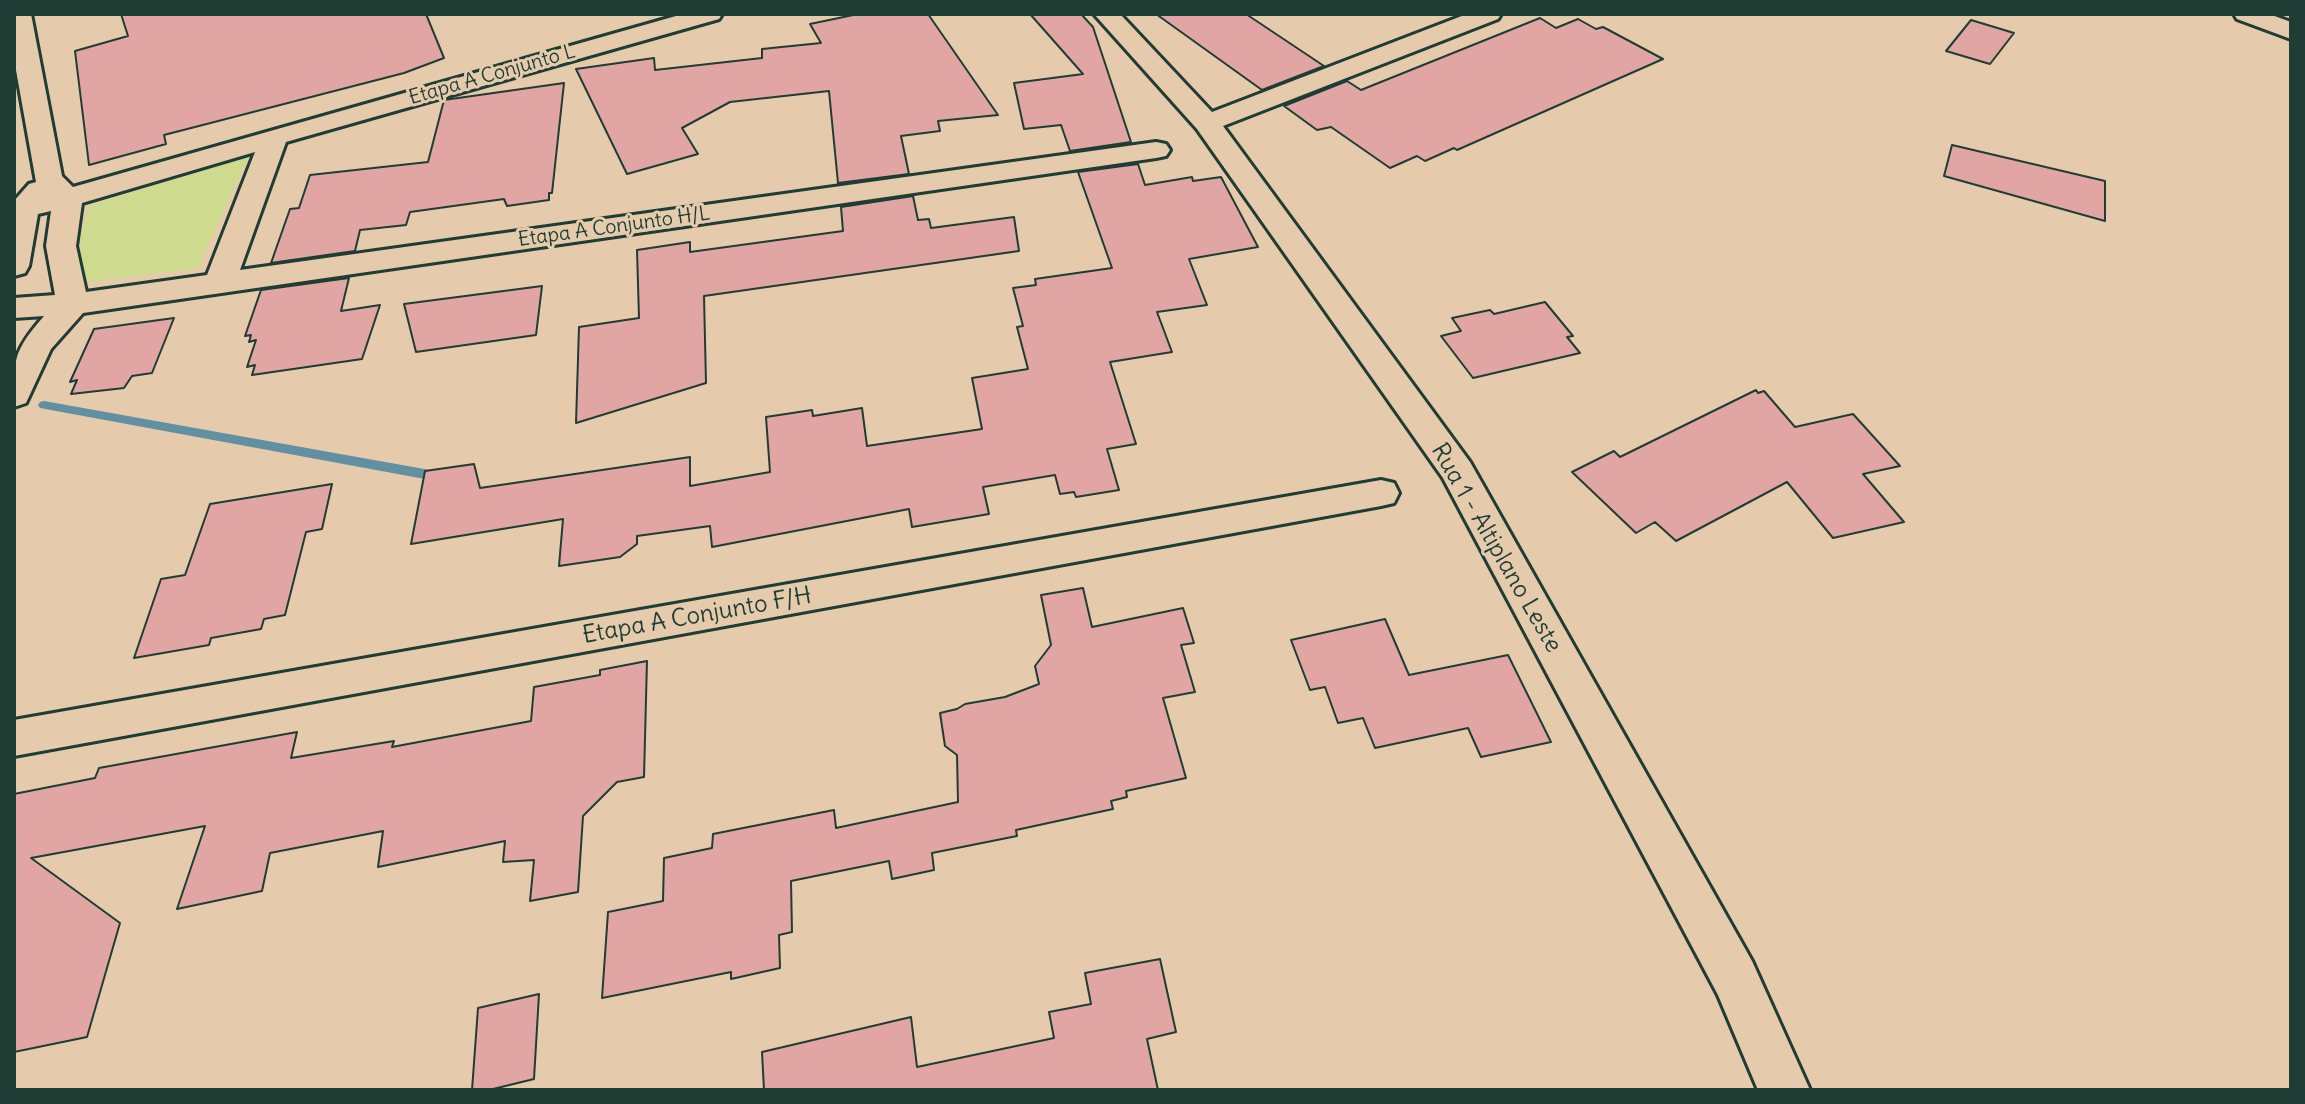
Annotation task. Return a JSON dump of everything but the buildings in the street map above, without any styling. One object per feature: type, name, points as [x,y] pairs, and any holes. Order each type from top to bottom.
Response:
[{"type":"street","points":[[14,395],[37,345],[73,304],[61,246],[58,188],[19,14]]},
{"type":"street","name":"Etapa A Conjunto L","points":[[14,266],[24,208],[58,188],[274,137],[710,14]]},
{"type":"street","name":"Rua 1 - Altiplano Leste","points":[[1106,14],[1207,123],[1457,471],[1735,978],[1784,1090]]},
{"type":"street","points":[[1207,123],[1489,14]]},
{"type":"street","points":[[2246,14],[2291,31]]},
{"type":"street","points":[[220,283],[274,137]]},
{"type":"street","name":"Etapa A Conjunto H/L","points":[[15,304],[73,304],[1156,150]]},
{"type":"street","points":[[15,304],[37,345]]},
{"type":"street","name":"Etapa A Conjunto F/H","points":[[14,738],[1381,493]]},
{"type":"green space","points":[[249,156],[198,268],[68,285],[90,205]]},
{"type":"waterway","points":[[44,405],[441,477]]}]
